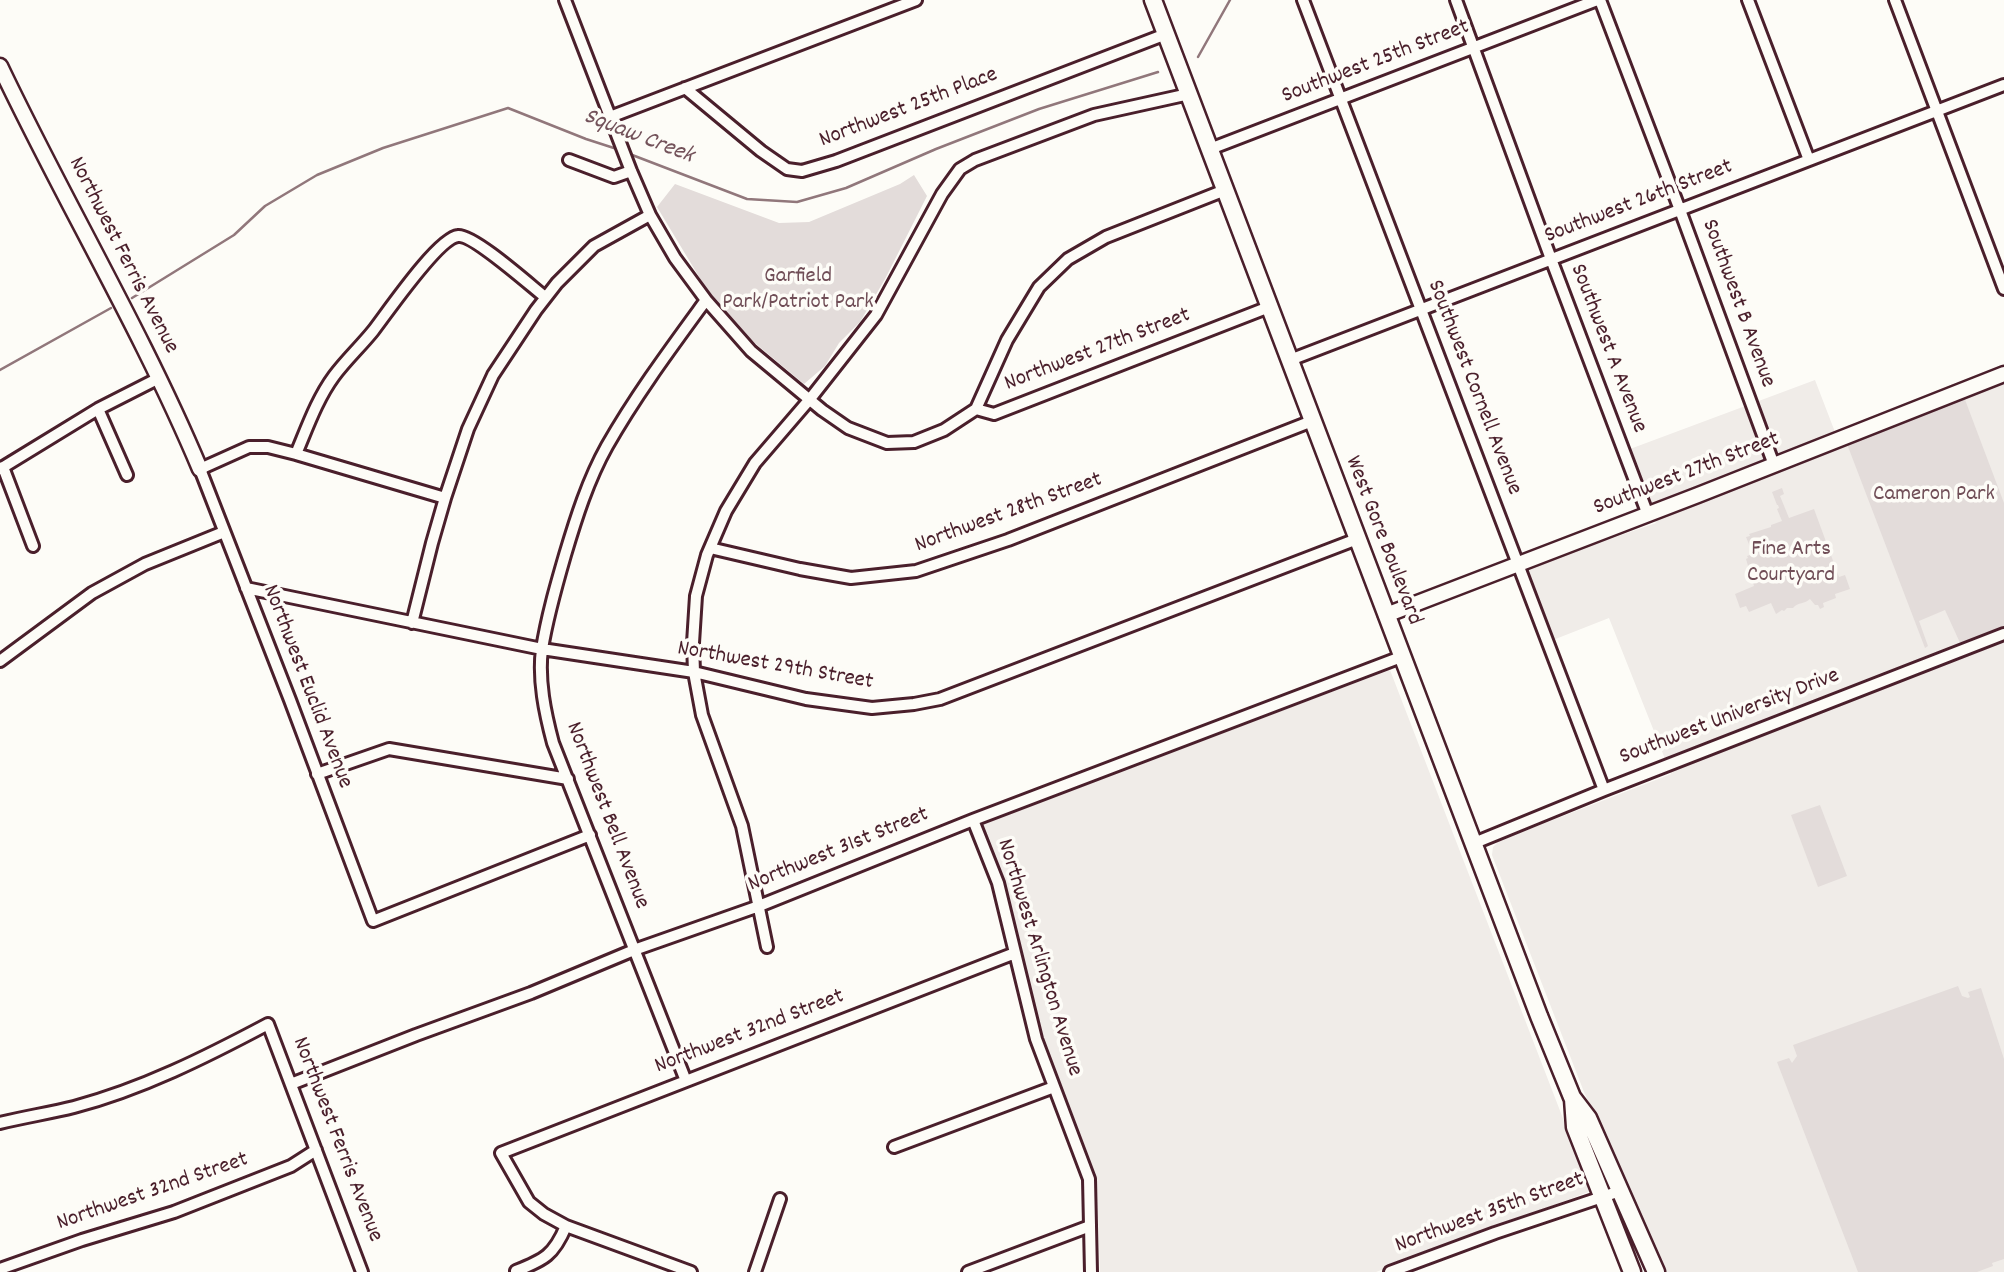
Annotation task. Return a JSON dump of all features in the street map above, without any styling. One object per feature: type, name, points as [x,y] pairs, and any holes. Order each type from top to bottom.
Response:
[{"type":"main road","name":"West Gore Boulevard","points":[[1153,0],[1533,1002],[1572,1097],[1588,1118],[1656,1272]]},
{"type":"main road","name":"West Gore Boulevard","points":[[1572,1097],[1575,1127],[1632,1272]]},
{"type":"street","points":[[565,0],[629,168],[650,215],[675,258],[706,300],[751,351],[848,428],[887,443],[914,442],[943,430],[976,409],[1007,340],[1039,287],[1068,259],[1106,237],[1225,190]]},
{"type":"street","points":[[610,117],[916,0]]},
{"type":"street","name":"Southwest Cornell Avenue","points":[[1303,0],[1604,790]]},
{"type":"street","name":"Southwest A Avenue","points":[[1456,0],[1648,515]]},
{"type":"street","name":"Southwest 25th Street","points":[[1210,149],[1599,0]]},
{"type":"street","name":"Southwest B Avenue","points":[[1599,0],[1774,465]]},
{"type":"street","points":[[1748,0],[1809,160]]},
{"type":"street","points":[[1895,0],[2004,289]]},
{"type":"street","name":"Northwest 25th Place","points":[[685,88],[761,151],[788,169],[802,171],[849,156],[1166,34]]},
{"type":"street","name":"Northwest Ferris Avenue","points":[[0,66],[159,378],[200,469]]},
{"type":"street","name":"Southwest 26th Street","points":[[1290,360],[2004,85]]},
{"type":"street","points":[[767,947],[742,826],[702,715],[694,672],[696,596],[710,548],[726,511],[755,463],[876,315],[942,194],[960,169],[975,160],[1094,115],[1189,94]]},
{"type":"street","points":[[569,160],[614,177],[629,168]]},
{"type":"street","points":[[412,623],[445,498],[468,429],[493,375],[557,283],[594,246],[650,215]]},
{"type":"street","points":[[296,454],[313,413],[334,377],[440,247],[450,239],[467,237],[500,260],[545,298]]},
{"type":"street","name":"Northwest Bell Avenue","points":[[685,1081],[553,743],[545,716],[542,649],[555,589],[580,507],[606,448],[648,380],[706,300]]},
{"type":"street","name":"Northwest 27th Street","points":[[976,409],[994,414],[1269,307]]},
{"type":"street","name":"Southwest 27th Street","points":[[1386,615],[2004,374]]},
{"type":"street","points":[[33,546],[1,468],[98,408],[159,378]]},
{"type":"street","points":[[98,408],[127,475]]},
{"type":"street","name":"Northwest 28th Street","points":[[710,548],[851,578],[916,570],[1008,540],[1312,421]]},
{"type":"street","points":[[200,469],[250,446],[268,447],[445,498]]},
{"type":"street","name":"Northwest Euclid Avenue","points":[[200,469],[373,921],[590,835]]},
{"type":"street","points":[[0,661],[92,593],[145,564],[224,532]]},
{"type":"street","name":"Northwest 29th Street","points":[[246,588],[542,649],[694,672],[806,699],[872,708],[940,699],[1357,539]]},
{"type":"street","name":"Southwest University Drive","points":[[1472,844],[2004,634]]},
{"type":"street","name":"Northwest 31st Street","points":[[291,1084],[531,993],[634,950],[759,906],[972,820],[1402,657]]},
{"type":"street","points":[[317,774],[389,749],[568,779]]},
{"type":"street","name":"Northwest Arlington Avenue","points":[[972,820],[998,883],[1035,1039],[1089,1179],[1091,1272]]},
{"type":"street","name":"Northwest 32nd Street","points":[[566,1226],[529,1202],[501,1153],[1015,953]]},
{"type":"street","name":"Northwest Ferris Avenue","points":[[0,1123],[75,1106],[138,1085],[205,1057],[268,1024],[362,1272]]},
{"type":"street","points":[[894,1147],[1054,1087]]},
{"type":"street","name":"Northwest 32nd Street","points":[[0,1269],[174,1212],[291,1166],[316,1150]]},
{"type":"street","name":"Northwest 35th Street","points":[[1390,1272],[1620,1191]]},
{"type":"street","points":[[755,1272],[780,1199]]},
{"type":"street","points":[[516,1270],[538,1263],[551,1254],[566,1226],[691,1272]]},
{"type":"street","points":[[968,1272],[1090,1226]]},
{"type":"shaded area","points":[[1815,380],[1840,445],[2004,380],[2004,1272],[1665,1272],[1584,1092],[1492,855],[1493,847],[1499,841],[1671,774],[1609,618],[1553,640],[1527,571],[1532,566],[1656,523],[1630,449]]},
{"type":"shaded area","points":[[1390,670],[1591,1191],[1376,1272],[1100,1272],[1097,1187],[1049,1062],[1039,1030],[1005,882],[981,824]]},
{"type":"green space","name":"Garfield Park/Patriot Park","points":[[914,175],[927,196],[885,279],[860,322],[839,343],[825,366],[804,384],[738,329],[710,295],[657,207],[675,184],[779,223],[809,222],[900,184]]},
{"type":"green space","name":"Cameron Park","points":[[1964,397],[2004,503],[2004,627],[1961,645],[1945,610],[1919,621],[1928,646],[1925,648],[1847,444]]},
{"type":"green space","name":"Fine Arts Courtyard","points":[[1782,488],[1784,494],[1780,496],[1789,518],[1814,509],[1839,577],[1845,575],[1850,589],[1835,594],[1836,598],[1823,603],[1824,607],[1820,609],[1810,599],[1776,614],[1771,603],[1749,612],[1746,606],[1740,608],[1735,594],[1754,586],[1746,559],[1753,554],[1746,537],[1782,521],[1772,492]]},
{"type":"green space","points":[[1820,805],[1847,876],[1818,887],[1791,815]]},
{"type":"green space","points":[[1958,986],[1962,996],[1968,998],[1968,992],[1981,988],[2004,1059],[2004,1259],[1977,1272],[1858,1272],[1777,1062],[1789,1058],[1792,1063],[1797,1056],[1793,1045]]},
{"type":"waterway","name":"Squaw Creek","points":[[1198,57],[1230,0]]},
{"type":"waterway","name":"Squaw Creek","points":[[627,153],[747,199],[797,202],[846,188],[1039,109],[1158,72]]},
{"type":"waterway","name":"Squaw Creek","points":[[132,298],[234,235],[265,206],[317,175],[383,148],[508,108],[620,150]]},
{"type":"waterway","name":"Squaw Creek","points":[[0,370],[111,308]]}]
